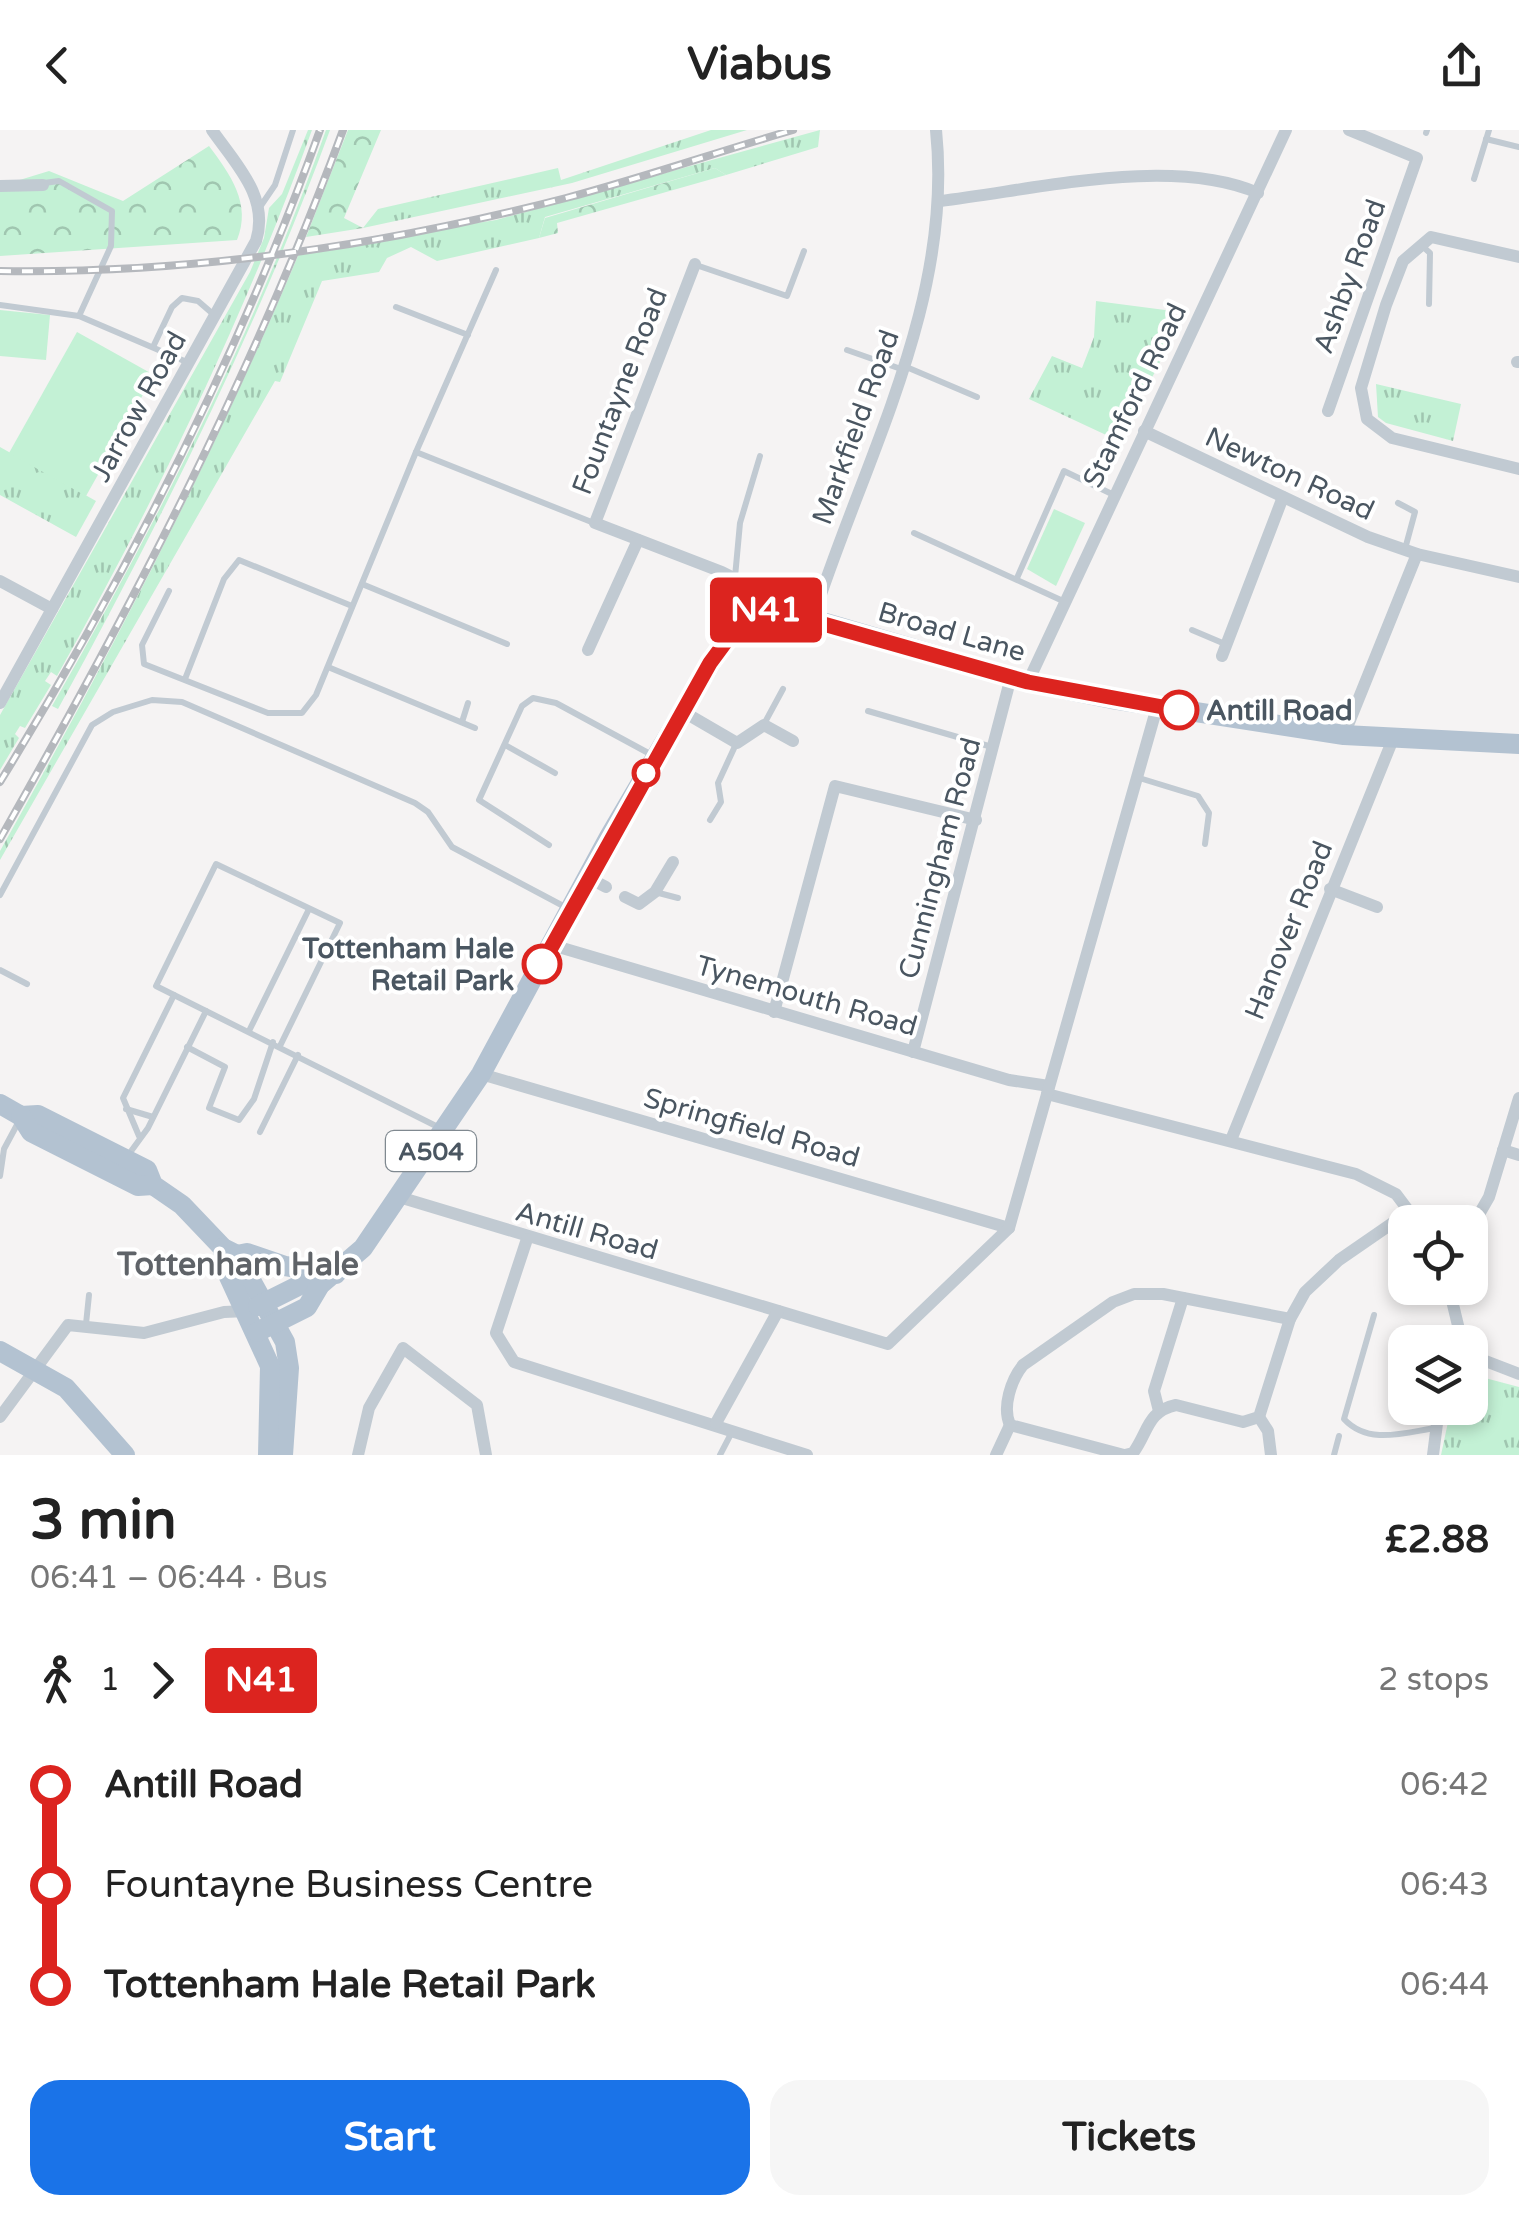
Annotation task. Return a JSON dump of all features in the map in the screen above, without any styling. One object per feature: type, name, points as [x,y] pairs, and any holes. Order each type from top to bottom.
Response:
[{"type":"main road","name":"Broad Lane","points":[[764,610],[813,618],[1019,679],[1157,707],[1344,735],[1519,744]]},
{"type":"main road","name":"A504","points":[[257,1332],[307,1307],[328,1279],[363,1248],[481,1074],[570,909],[597,882],[656,757],[732,630],[764,610]]},
{"type":"main road","points":[[0,1104],[21,1116],[31,1132],[99,1172],[138,1186],[154,1185]]},
{"type":"main road","points":[[21,1116],[38,1115],[147,1170],[154,1185],[182,1205],[230,1252],[256,1307],[257,1332],[270,1366],[268,1455]]},
{"type":"main road","points":[[230,1252],[247,1253],[328,1279]]},
{"type":"main road","points":[[256,1307],[302,1284],[328,1279]]},
{"type":"main road","points":[[256,1307],[277,1322],[289,1368],[283,1455]]},
{"type":"main road","points":[[0,1351],[57,1380],[86,1407],[125,1455]]},
{"type":"street","points":[[212,130],[250,185],[259,208]]},
{"type":"street","name":"Markfield Road","points":[[813,618],[902,367],[918,333],[940,201],[936,130]]},
{"type":"street","name":"Stamford Road","points":[[1019,679],[1063,601],[1286,130]]},
{"type":"street","name":"Ashby Road","points":[[1328,411],[1418,158],[1349,130]]},
{"type":"street","points":[[940,201],[1166,175],[1216,178],[1258,193]]},
{"type":"street","points":[[0,186],[43,185]]},
{"type":"street","name":"Jarrow Road","points":[[0,703],[216,317],[256,240],[259,208]]},
{"type":"street","points":[[1519,257],[1431,237],[1420,244],[1404,261],[1361,388],[1367,419],[1392,438],[1519,469]]},
{"type":"street","name":"Fountayne Road","points":[[695,264],[595,523],[735,578],[764,610]]},
{"type":"street","name":"Newton Road","points":[[1144,431],[1411,552],[1519,578]]},
{"type":"street","points":[[1224,650],[1283,497]]},
{"type":"street","points":[[588,650],[638,540]]},
{"type":"street","points":[[1344,735],[1411,552]]},
{"type":"street","points":[[0,581],[52,609]]},
{"type":"street","name":"Cunningham Road","points":[[913,1052],[994,747],[1019,679]]},
{"type":"street","points":[[1009,1228],[1157,707]]},
{"type":"street","points":[[682,712],[737,743],[764,725],[793,741]]},
{"type":"street","name":"Hanover Road","points":[[1231,1140],[1393,739]]},
{"type":"street","points":[[774,1012],[835,786],[976,820]]},
{"type":"street","points":[[624,897],[639,904],[656,892],[673,862]]},
{"type":"street","points":[[1330,890],[1377,907]]},
{"type":"street","name":"Tynemouth Road","points":[[552,945],[913,1052],[1356,1174],[1396,1194],[1405,1205]]},
{"type":"street","name":"Springfield Road","points":[[481,1074],[1009,1228]]},
{"type":"street","points":[[1485,1205],[1519,1098]]},
{"type":"street","points":[[1503,1150],[1519,1154]]},
{"type":"street","name":"Antill Road","points":[[398,1198],[888,1344],[1009,1228]]},
{"type":"street","points":[[1259,1417],[1290,1319],[1317,1279],[1388,1234]]},
{"type":"street","points":[[527,1239],[496,1333],[514,1362],[807,1455]]},
{"type":"street","points":[[996,1455],[1010,1425],[1006,1413],[1018,1372],[1113,1302],[1147,1292],[1290,1319]]},
{"type":"street","points":[[1159,1411],[1154,1390],[1184,1298]]},
{"type":"street","points":[[0,1418],[68,1325],[144,1332],[256,1307]]},
{"type":"street","points":[[716,1423],[778,1311]]},
{"type":"street","points":[[358,1455],[369,1408],[403,1348],[477,1406],[486,1455]]},
{"type":"street","points":[[1488,1362],[1519,1374]]},
{"type":"street","points":[[1010,1425],[1125,1455],[1139,1446],[1159,1411],[1176,1405],[1243,1422],[1259,1417]]},
{"type":"street","points":[[1259,1417],[1268,1431],[1271,1455]]},
{"type":"street","points":[[1433,1455],[1436,1425]]},
{"type":"lane","points":[[259,208],[275,184],[293,130]]},
{"type":"lane","points":[[1474,178],[1489,130]]},
{"type":"lane","points":[[1486,139],[1519,148]]},
{"type":"lane","points":[[43,185],[59,181],[112,211],[111,246],[79,316]]},
{"type":"lane","points":[[1420,244],[1430,253],[1429,304]]},
{"type":"lane","points":[[695,264],[787,296],[804,251]]},
{"type":"lane","points":[[168,590],[142,645],[141,659],[149,667],[268,714],[288,716],[310,706],[496,270]]},
{"type":"lane","points":[[153,347],[172,307],[182,298],[198,301],[216,317]]},
{"type":"lane","points":[[0,306],[79,316],[190,363]]},
{"type":"lane","points":[[396,306],[468,335]]},
{"type":"lane","points":[[847,350],[977,397]]},
{"type":"lane","points":[[416,452],[595,523]]},
{"type":"lane","points":[[735,578],[740,523],[760,456]]},
{"type":"lane","points":[[1017,578],[1064,471],[1114,495]]},
{"type":"lane","points":[[1398,503],[1415,512],[1411,552]]},
{"type":"lane","points":[[914,533],[1063,601]]},
{"type":"lane","points":[[185,680],[224,579],[239,560],[352,606]]},
{"type":"lane","points":[[362,584],[507,644]]},
{"type":"lane","points":[[1192,630],[1224,650]]},
{"type":"lane","points":[[328,667],[475,728]]},
{"type":"lane","points":[[764,725],[783,689]]},
{"type":"lane","points":[[0,895],[92,726],[112,712],[168,698],[415,803],[428,812],[452,847],[570,909]]},
{"type":"lane","points":[[549,844],[478,800],[522,706],[533,698],[542,698],[656,757]]},
{"type":"lane","points":[[462,722],[468,702]]},
{"type":"lane","points":[[868,710],[994,747]]},
{"type":"lane","points":[[710,820],[721,802],[718,784],[737,743]]},
{"type":"lane","points":[[506,746],[555,773]]},
{"type":"lane","points":[[1135,777],[1198,796],[1209,813],[1205,844]]},
{"type":"lane","points":[[187,1047],[226,1066],[208,1108],[240,1120],[254,1099],[276,1044],[340,924],[216,864],[156,986],[276,1044],[444,1130]]},
{"type":"lane","points":[[656,892],[678,898]]},
{"type":"lane","points":[[249,1031],[309,908]]},
{"type":"lane","points":[[0,970],[27,984]]},
{"type":"lane","points":[[139,1136],[122,1098],[174,995]]},
{"type":"lane","points":[[127,1159],[206,1011]]},
{"type":"lane","points":[[260,1132],[298,1056]]},
{"type":"lane","points":[[125,1108],[152,1117]]},
{"type":"lane","points":[[0,1176],[2,1152],[21,1116]]},
{"type":"lane","points":[[86,1324],[89,1295]]},
{"type":"lane","points":[[1374,1315],[1344,1419],[1353,1428],[1376,1436],[1435,1428]]},
{"type":"lane","points":[[720,1455],[733,1429]]},
{"type":"lane","points":[[1334,1455],[1339,1436]]},
{"type":"green space","points":[[308,130],[312,130],[257,271],[196,408],[94,610],[57,676],[51,672],[45,681],[51,685],[25,728],[20,726],[15,734],[19,738],[0,770],[0,715],[250,272],[264,238],[269,208],[282,194]]},
{"type":"green space","points":[[326,130],[330,130],[301,205],[239,352],[170,496],[58,709],[52,706],[167,495],[236,352]]},
{"type":"green space","points":[[348,130],[381,130],[344,218],[363,228],[306,237]]},
{"type":"green space","points":[[711,130],[747,130],[572,183],[363,228],[378,209],[558,168],[561,180]]},
{"type":"green space","points":[[820,130],[818,147],[726,175],[715,168],[545,217],[539,238],[437,261],[411,247],[387,258],[379,272],[322,281],[280,382],[275,381],[0,860],[0,851],[196,480],[300,251],[496,220]]},
{"type":"green space","points":[[209,146],[231,179],[240,202],[237,240],[0,256],[0,186],[49,171],[123,201]]},
{"type":"green space","points":[[715,168],[726,175],[557,223],[558,233],[539,238],[545,218]]},
{"type":"green space","points":[[1096,301],[1165,310],[1183,318],[1119,441],[1029,399],[1052,356],[1082,368],[1094,337]]},
{"type":"green space","points":[[0,310],[50,315],[46,360],[0,356]]},
{"type":"green space","points":[[77,332],[154,375],[86,496],[9,453]]},
{"type":"green space","points":[[1376,384],[1461,404],[1453,441],[1386,423],[1378,417]]},
{"type":"green space","points":[[0,447],[96,501],[76,537],[0,495]]},
{"type":"green space","points":[[1054,509],[1085,523],[1056,586],[1027,569]]},
{"type":"green space","points":[[1488,1379],[1519,1387],[1519,1455],[1441,1455],[1447,1425],[1488,1425]]},
{"type":"railway","points":[[0,782],[92,625],[177,464],[253,299],[320,130]]},
{"type":"railway","points":[[0,839],[96,666],[186,491],[269,313],[343,130]]},
{"type":"railway","points":[[0,271],[214,262],[357,243],[566,198],[793,130]]},
{"type":"bus line","name":"N41","points":[[542,964],[609,837],[710,663],[741,621],[764,610],[813,618],[1028,682],[1179,710]]},
{"type":"place","name":"Antill Road","points":[[1179,710]]},
{"type":"place","name":"Tottenham Hale Retail Park","points":[[542,964]]},
{"type":"district","name":"Tottenham Hale","points":[[238,1264]]}]
